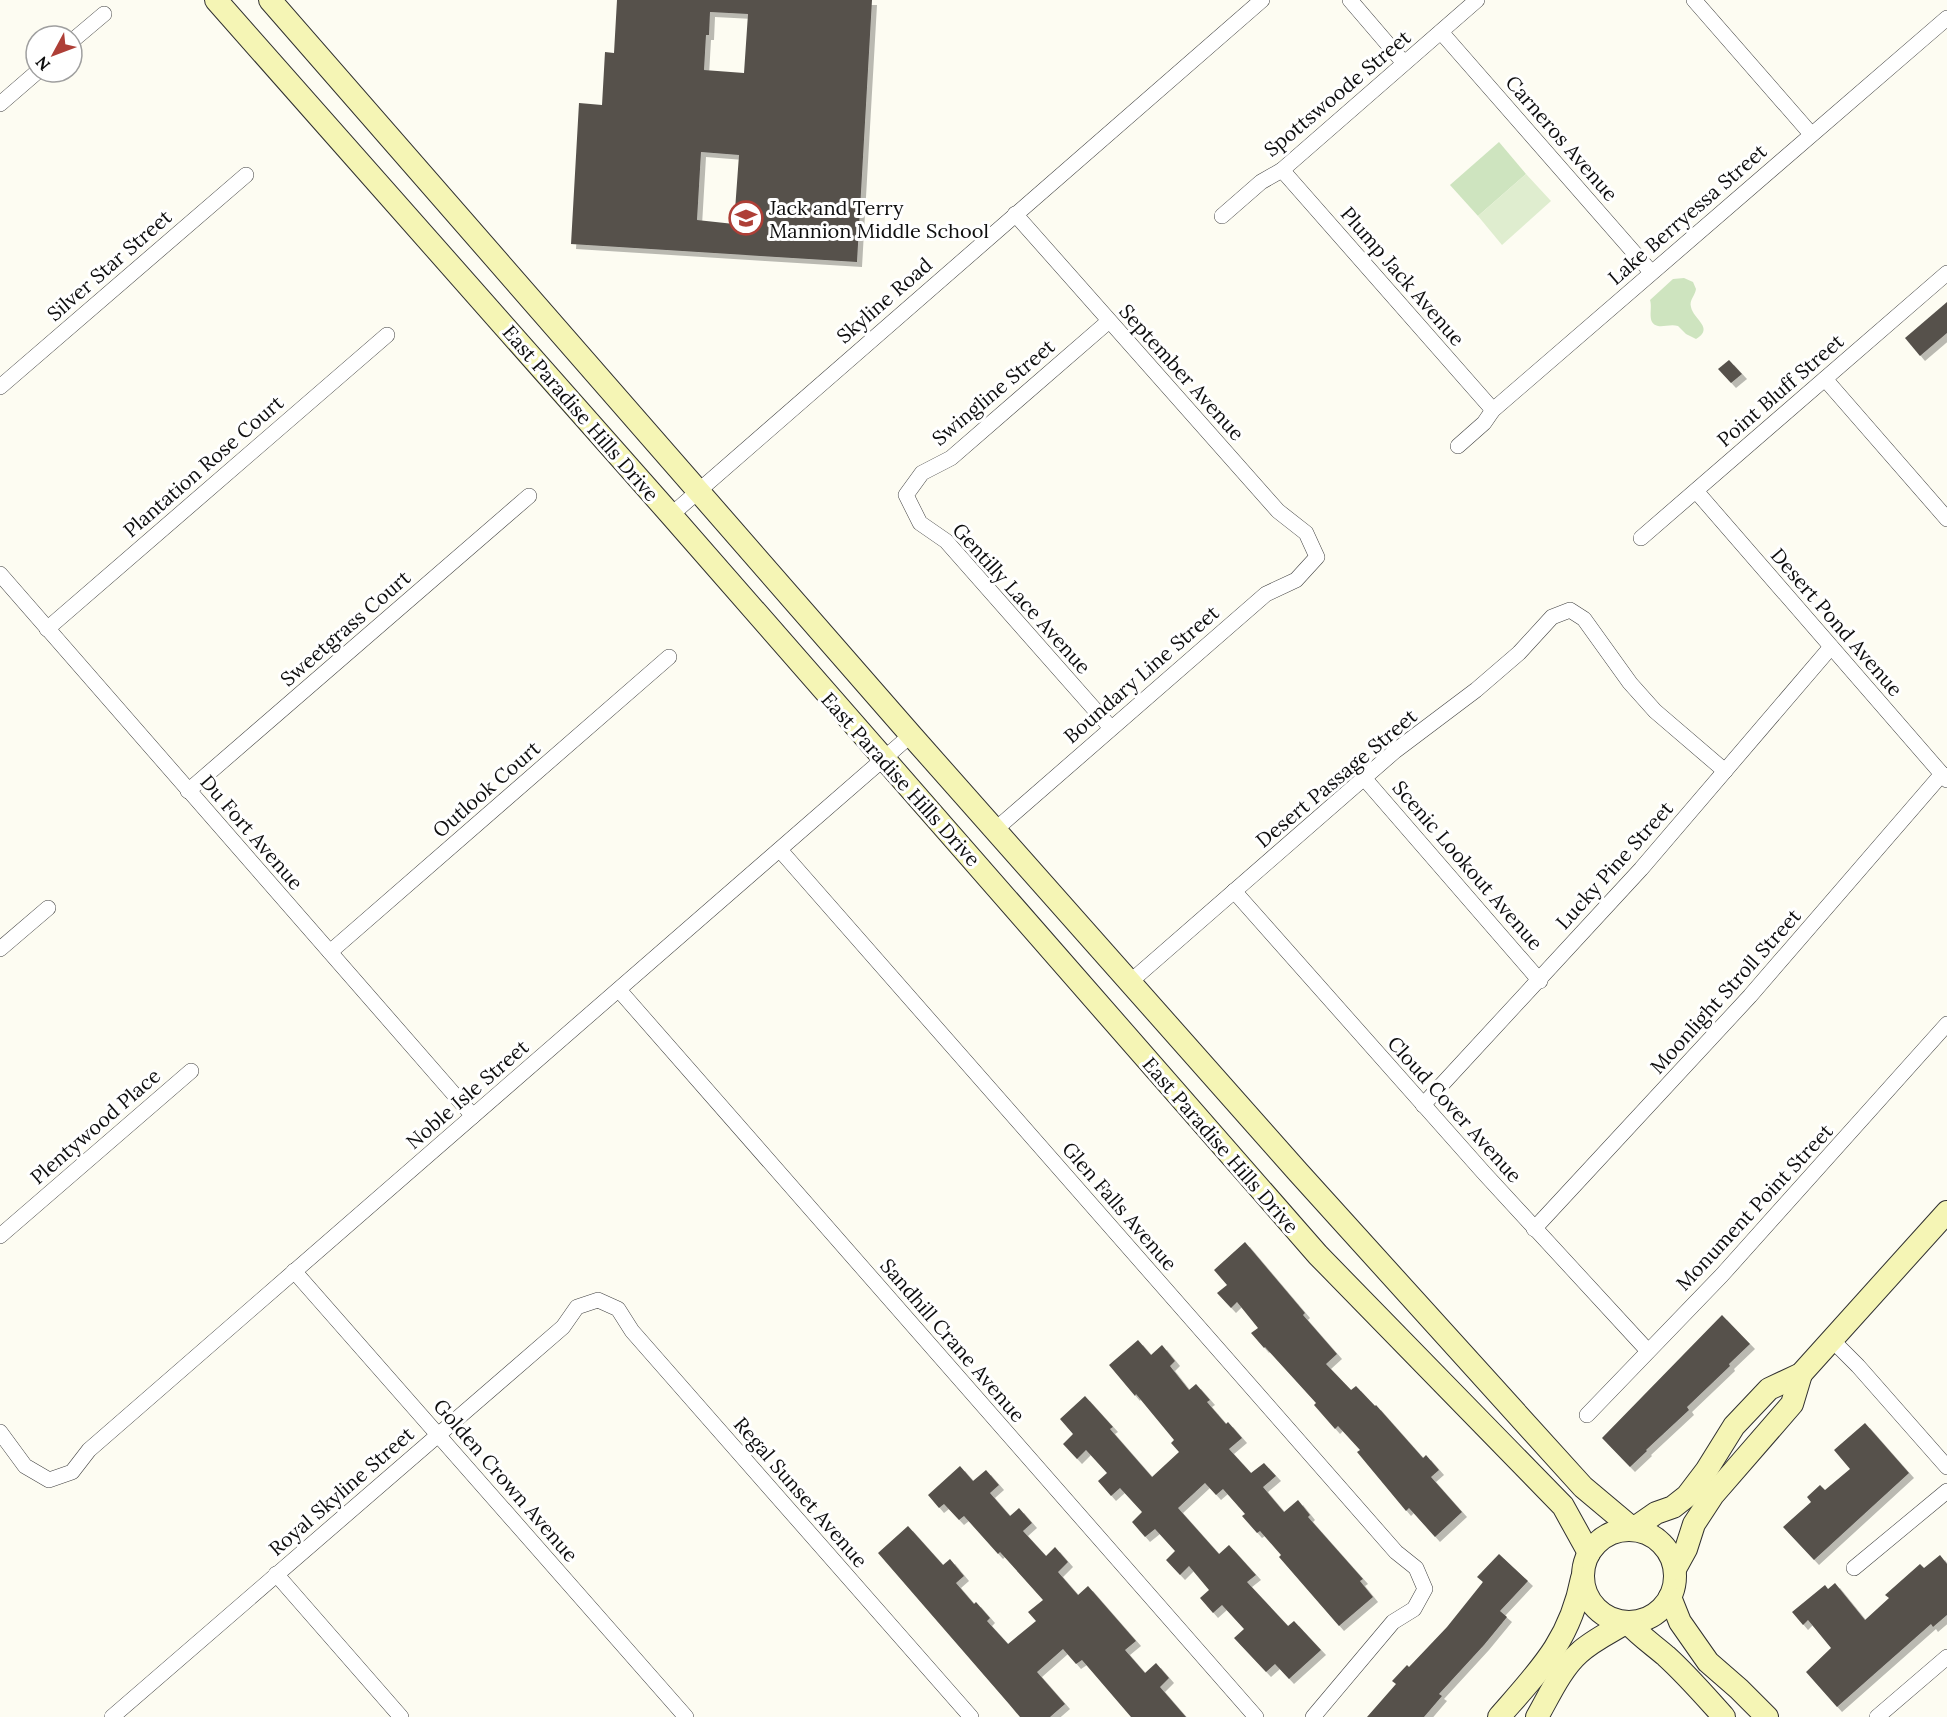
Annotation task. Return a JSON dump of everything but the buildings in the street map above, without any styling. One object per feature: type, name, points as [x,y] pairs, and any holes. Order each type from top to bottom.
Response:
[{"type":"main road","name":"East Paradise Hills Drive","points":[[216,0],[671,515],[883,760],[930,810],[1317,1255],[1563,1506],[1588,1553]]},
{"type":"main road","name":"East Paradise Hills Drive","points":[[270,0],[911,735],[1298,1172],[1583,1487],[1633,1529]]},
{"type":"main road","points":[[1633,1529],[1687,1496],[1706,1471],[1734,1426],[1769,1389],[1801,1374],[1947,1212]]},
{"type":"main road","points":[[1675,1569],[1686,1549],[1694,1524],[1713,1495],[1792,1404],[1801,1374]]},
{"type":"main road","points":[[1499,1717],[1552,1654],[1567,1628],[1579,1597],[1584,1564],[1588,1553],[1607,1534],[1633,1529],[1648,1533],[1661,1542],[1671,1554],[1675,1569],[1675,1583],[1663,1608],[1653,1616],[1640,1621],[1627,1622],[1614,1619],[1601,1612],[1591,1602],[1585,1590],[1583,1576]]},
{"type":"main road","points":[[1670,1597],[1680,1622],[1708,1662],[1767,1717]]},
{"type":"main road","points":[[1537,1717],[1577,1654],[1589,1644],[1627,1622]]},
{"type":"main road","points":[[1627,1622],[1640,1637],[1688,1676],[1724,1717]]},
{"type":"street","name":"Skyline Road","points":[[671,515],[1262,0]]},
{"type":"street","points":[[1350,0],[1404,63]]},
{"type":"street","name":"Spottswoode Street","points":[[1222,216],[1262,182],[1282,170],[1477,0]]},
{"type":"street","points":[[1694,0],[1811,134]]},
{"type":"street","points":[[84,31],[104,14]]},
{"type":"street","name":"Lake Berryessa Street","points":[[1458,446],[1484,423],[1493,410],[1947,18]]},
{"type":"street","name":"Carneros Avenue","points":[[1441,32],[1651,272]]},
{"type":"street","points":[[0,104],[24,83]]},
{"type":"street","name":"Plump Jack Avenue","points":[[1282,170],[1493,410]]},
{"type":"street","name":"Silver Star Street","points":[[0,387],[246,175]]},
{"type":"street","name":"September Avenue","points":[[1016,214],[1278,511],[1306,533],[1317,558]]},
{"type":"street","name":"Point Bluff Street","points":[[1641,538],[1947,273]]},
{"type":"street","name":"Swingline Street","points":[[906,495],[922,473],[951,458],[1109,321]]},
{"type":"street","name":"Plantation Rose Court","points":[[47,629],[387,335]]},
{"type":"street","points":[[1825,379],[1947,519]]},
{"type":"street","name":"Desert Pond Avenue","points":[[1696,491],[1944,777]]},
{"type":"street","name":"Gentilly Lace Avenue","points":[[906,495],[920,523],[946,541],[1111,728]]},
{"type":"street","name":"Sweetgrass Court","points":[[188,791],[529,496]]},
{"type":"street","name":"Boundary Line Street","points":[[996,829],[1266,594],[1296,580],[1317,558]]},
{"type":"street","name":"Du Fort Avenue","points":[[0,574],[473,1116]]},
{"type":"street","name":"Desert Passage Street","points":[[1130,982],[1364,778],[1476,690],[1519,653],[1552,617],[1570,610],[1584,619],[1630,683],[1655,711],[1725,771]]},
{"type":"street","name":"Lucky Pine Street","points":[[1423,1105],[1540,981],[1641,869],[1831,647]]},
{"type":"street","name":"Outlook Court","points":[[330,952],[669,657]]},
{"type":"street","name":"Noble Isle Street","points":[[0,1432],[25,1466],[49,1480],[72,1472],[89,1450],[911,735]]},
{"type":"street","name":"Moonlight Stroll Street","points":[[1534,1229],[1750,996],[1944,777]]},
{"type":"street","name":"Scenic Lookout Avenue","points":[[1364,778],[1540,981]]},
{"type":"street","name":"Glen Falls Avenue","points":[[780,850],[1396,1552],[1416,1568],[1425,1589],[1414,1609],[1393,1622],[1313,1717]]},
{"type":"street","name":"Cloud Cover Avenue","points":[[1234,891],[1534,1229],[1648,1351]]},
{"type":"street","points":[[0,950],[48,908]]},
{"type":"street","name":"Sandhill Crane Avenue","points":[[619,990],[1256,1717]]},
{"type":"street","name":"Monument Point Street","points":[[1587,1415],[1761,1232],[1947,1024]]},
{"type":"street","name":"Plentywood Place","points":[[0,1236],[191,1071]]},
{"type":"street","name":"Golden Crown Avenue","points":[[294,1270],[686,1717]]},
{"type":"street","name":"Royal Skyline Street","points":[[115,1716],[563,1327],[577,1307],[598,1300]]},
{"type":"street","name":"Regal Sunset Avenue","points":[[598,1300],[618,1310],[640,1340],[971,1717]]},
{"type":"street","points":[[1832,1340],[1858,1366],[1947,1467]]},
{"type":"street","points":[[1854,1568],[1947,1491]]},
{"type":"street","points":[[276,1574],[401,1717]]},
{"type":"street","points":[[1877,1717],[1947,1657]]},
{"type":"green space","points":[[1499,142],[1526,174],[1478,216],[1450,185]]},
{"type":"green space","points":[[1526,174],[1551,201],[1502,245],[1478,216]]},
{"type":"green space","points":[[1684,278],[1693,282],[1696,289],[1691,307],[1704,331],[1696,339],[1686,334],[1678,326],[1658,326],[1651,319],[1650,300],[1673,279]]},
{"type":"place","name":"Jack and Terry Mannion Middle School","points":[[746,218]]}]
